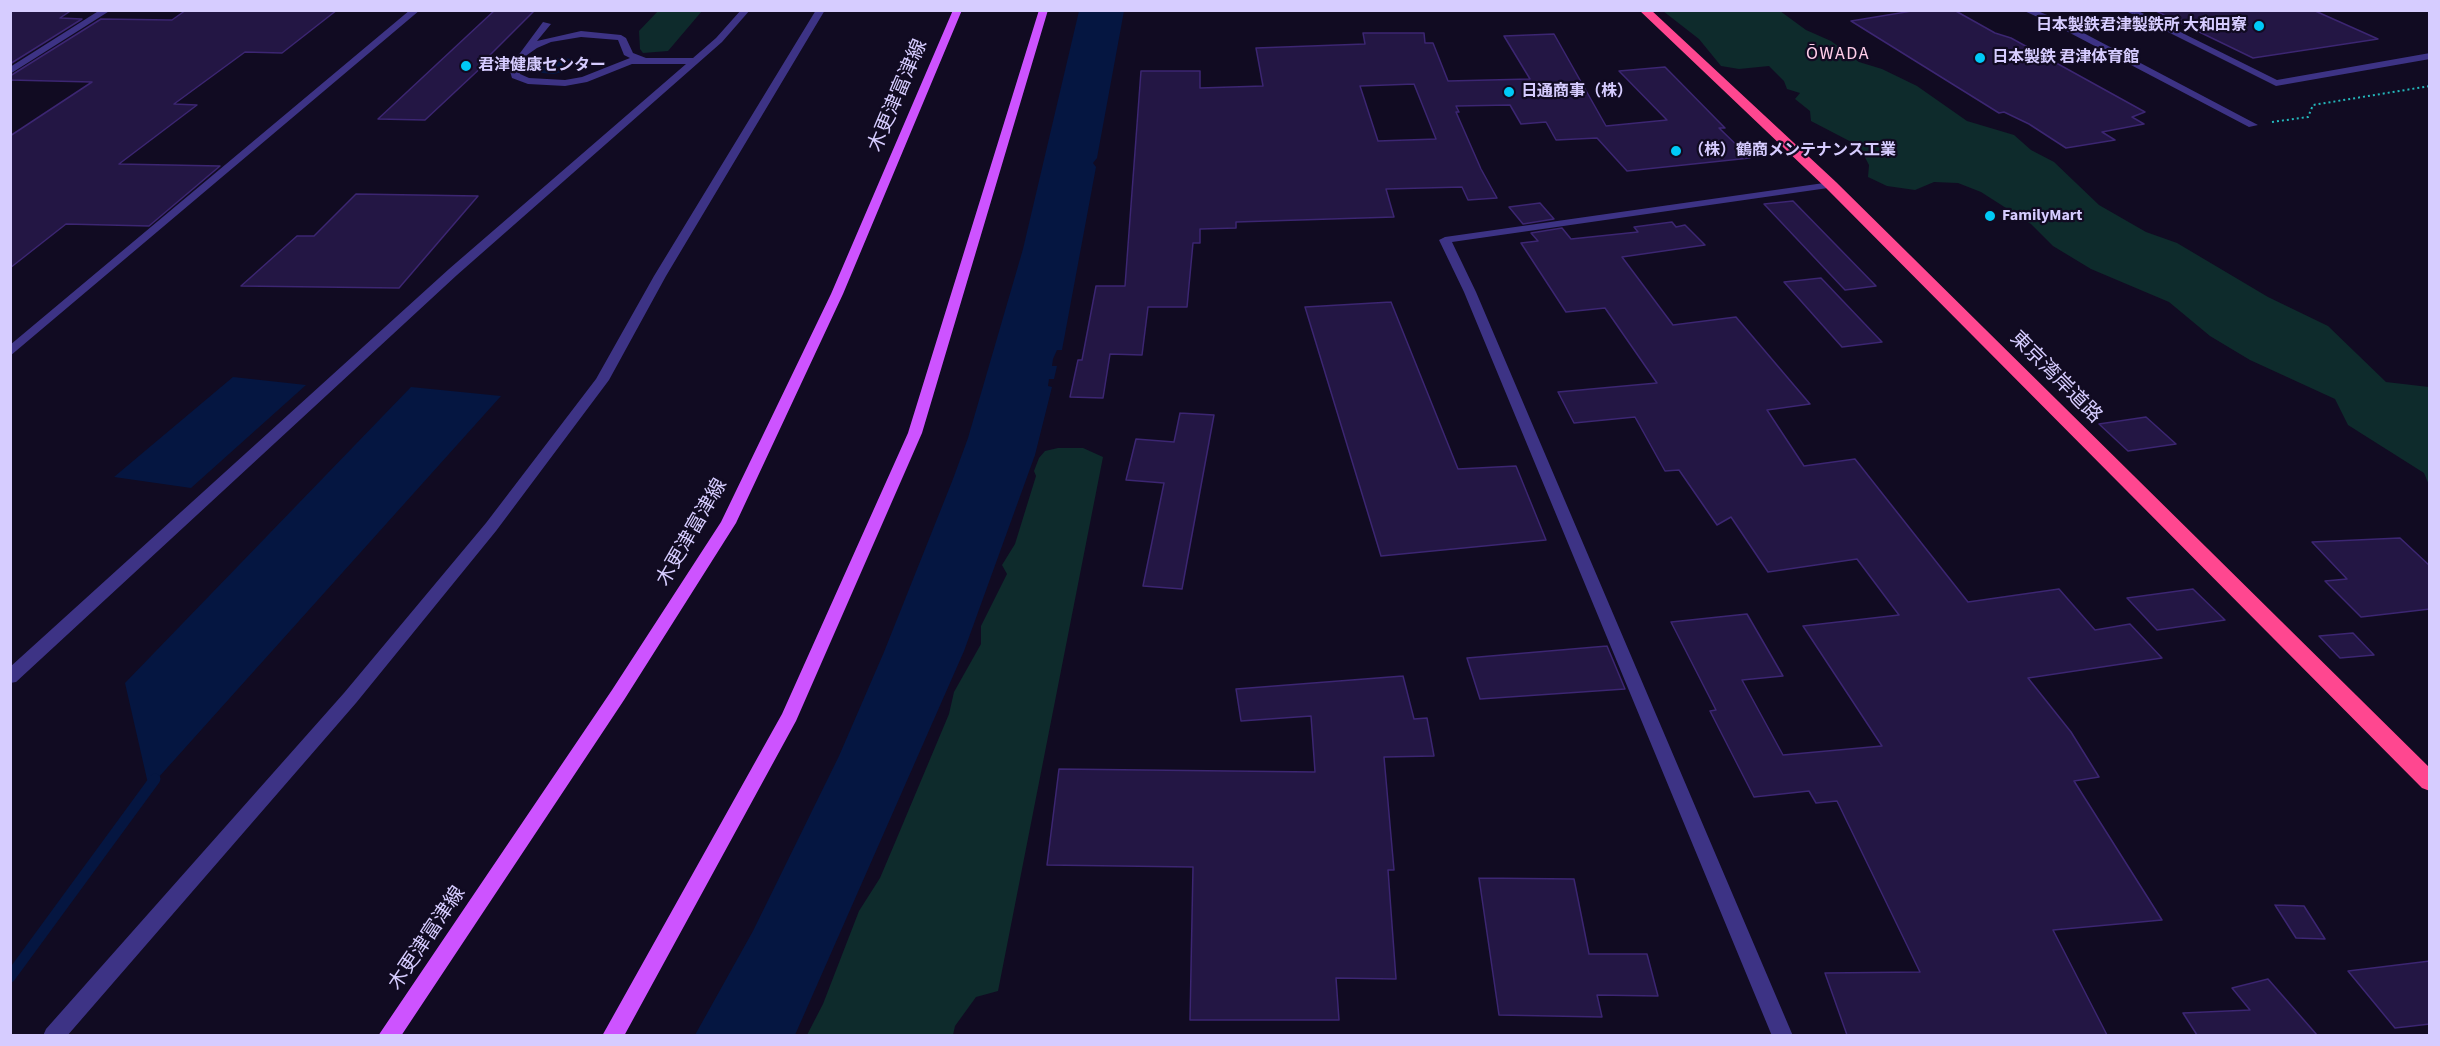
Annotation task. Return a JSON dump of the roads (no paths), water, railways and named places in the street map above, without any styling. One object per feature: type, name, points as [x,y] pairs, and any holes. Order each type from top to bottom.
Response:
[{"type":"highway","name":"東京湾岸道路","points":[[1644,10],[1831,185],[2430,782]]},
{"type":"main road","name":"木更津富津線","points":[[388,1035],[618,695],[728,523],[837,294],[958,10]]},
{"type":"main road","points":[[612,1035],[790,717],[915,433],[1044,10]]},
{"type":"street","points":[[10,71],[106,10]]},
{"type":"street","points":[[10,352],[416,10]]},
{"type":"street","points":[[10,677],[453,272],[695,61],[746,10]]},
{"type":"street","points":[[53,1035],[350,698],[491,526],[602,380],[660,276],[821,10]]},
{"type":"street","points":[[2026,10],[2054,21],[2253,125]]},
{"type":"street","points":[[2046,10],[2054,21]]},
{"type":"street","points":[[2128,10],[2276,83],[2430,56]]},
{"type":"street","points":[[546,24],[514,68],[515,76],[528,81],[545,83],[584,80],[620,65],[643,60],[695,61]]},
{"type":"street","points":[[591,34],[601,24]]},
{"type":"street","points":[[524,53],[549,40],[591,34],[621,38],[629,55],[643,60]]},
{"type":"street","points":[[1783,1035],[1470,292],[1444,240],[1831,185]]},
{"type":"water","points":[[1079,11],[1124,11],[1097,158],[1093,163],[1096,167],[1062,350],[1057,350],[1053,359],[1052,366],[1057,366],[1054,379],[1049,379],[1048,386],[1052,387],[1035,455],[964,651],[795,1035],[695,1035],[753,931],[839,756],[884,652],[953,479],[968,438],[1023,249]]},
{"type":"water","points":[[556,58],[573,59],[577,63],[567,71],[554,74],[542,73],[536,69],[540,64]]},
{"type":"water","points":[[233,377],[306,385],[191,488],[114,477]]},
{"type":"water","points":[[411,387],[501,396],[149,788],[125,683]]},
{"type":"waterway","points":[[10,977],[155,779]]},
{"type":"place","name":"日本製鉄君津製鉄所 大和田寮","points":[[2259,26]]},
{"type":"place","name":"日本製鉄 君津体育館","points":[[1980,58]]},
{"type":"place","name":"君津健康センター","points":[[466,66]]},
{"type":"place","name":"日通商事（株）","points":[[1509,92]]},
{"type":"place","name":"（株）鶴商メンテナンス工業","points":[[1676,151]]},
{"type":"place","name":"FamilyMart","points":[[1990,216]]},
{"type":"district","name":"ŌWADA","points":[[1838,55]]}]
